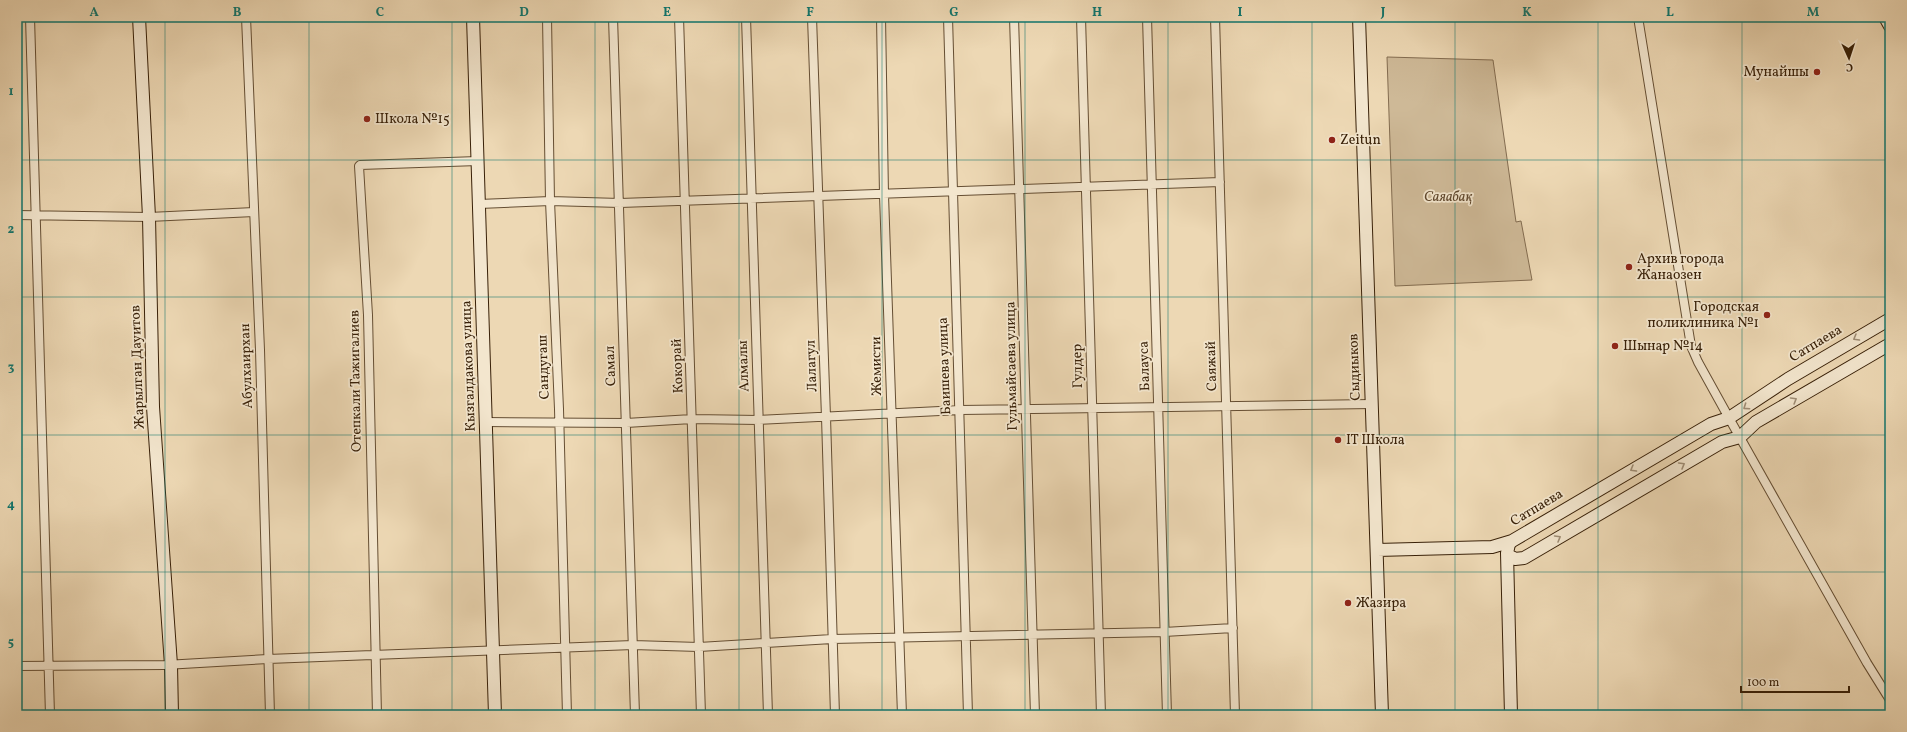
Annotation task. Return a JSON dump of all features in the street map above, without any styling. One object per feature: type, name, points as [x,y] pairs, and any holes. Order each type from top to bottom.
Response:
[{"type":"street","points":[[30,17],[50,715]]},
{"type":"street","name":"Жарылган Дауитов","points":[[139,17],[149,217],[153,408],[171,665],[172,715]]},
{"type":"street","name":"Абулхаирхан","points":[[246,17],[254,212],[270,715]]},
{"type":"street","name":"Кызгалдакова улица","points":[[473,17],[495,715]]},
{"type":"street","name":"Сандугаш","points":[[548,17],[550,201],[560,424],[567,715]]},
{"type":"street","name":"Самал","points":[[613,17],[635,715]]},
{"type":"street","name":"Кокорай","points":[[679,17],[701,715]]},
{"type":"street","name":"Алмалы","points":[[746,17],[768,715]]},
{"type":"street","name":"Лалагул","points":[[812,17],[835,715]]},
{"type":"street","name":"Жемисти","points":[[881,17],[884,194],[902,715]]},
{"type":"street","name":"Баишева улица","points":[[948,17],[968,715]]},
{"type":"street","name":"Гульмайсаева улица","points":[[1014,17],[1035,715]]},
{"type":"street","name":"Гулдер","points":[[1081,17],[1101,715]]},
{"type":"street","name":"Балауса","points":[[1147,17],[1167,715]]},
{"type":"street","name":"Саяжай","points":[[1214,17],[1235,715]]},
{"type":"street","name":"Сыдиыков","points":[[1359,17],[1382,715]]},
{"type":"street","points":[[1638,17],[1692,346],[1698,362],[1729,418],[1867,664],[1890,700]]},
{"type":"street","points":[[1885,17],[1890,26]]},
{"type":"street","name":"Отепкали Тажигалиев","points":[[376,715],[368,316],[359,166],[478,160]]},
{"type":"street","points":[[480,204],[550,201],[620,203],[1220,182]]},
{"type":"street","points":[[17,215],[149,217],[254,212]]},
{"type":"street","name":"Сатпаева","points":[[1508,554],[1509,544],[1512,541],[1711,424],[1729,418],[1788,379],[1890,319]]},
{"type":"street","points":[[1508,576],[1514,564],[1722,442],[1740,436],[1756,422],[1890,344]]},
{"type":"street","points":[[485,422],[560,424],[626,423],[692,419],[759,420],[891,412],[960,410],[1372,404]]},
{"type":"street","points":[[1377,550],[1492,547],[1512,541]]},
{"type":"street","points":[[1492,547],[1515,559],[1524,558]]},
{"type":"street","points":[[1508,554],[1511,715]]},
{"type":"street","points":[[17,666],[171,665],[268,659],[565,649],[632,645],[699,646],[832,639],[1164,632],[1233,628]]},
{"type":"green space","name":"Саяабақ","points":[[1387,57],[1493,60],[1516,222],[1521,221],[1532,280],[1395,286]]},
{"type":"place","name":"Мунайшы","points":[[1817,72]]},
{"type":"place","name":"Школа №15","points":[[367,119]]},
{"type":"place","name":"Zeitun","points":[[1332,140]]},
{"type":"place","name":"Архив города Жанаозен","points":[[1629,267]]},
{"type":"place","name":"Городская поликлиника №1","points":[[1767,315]]},
{"type":"place","name":"Шынар №14","points":[[1615,346]]},
{"type":"place","name":"IT Школа","points":[[1338,440]]},
{"type":"place","name":"Жазира","points":[[1348,603]]}]
